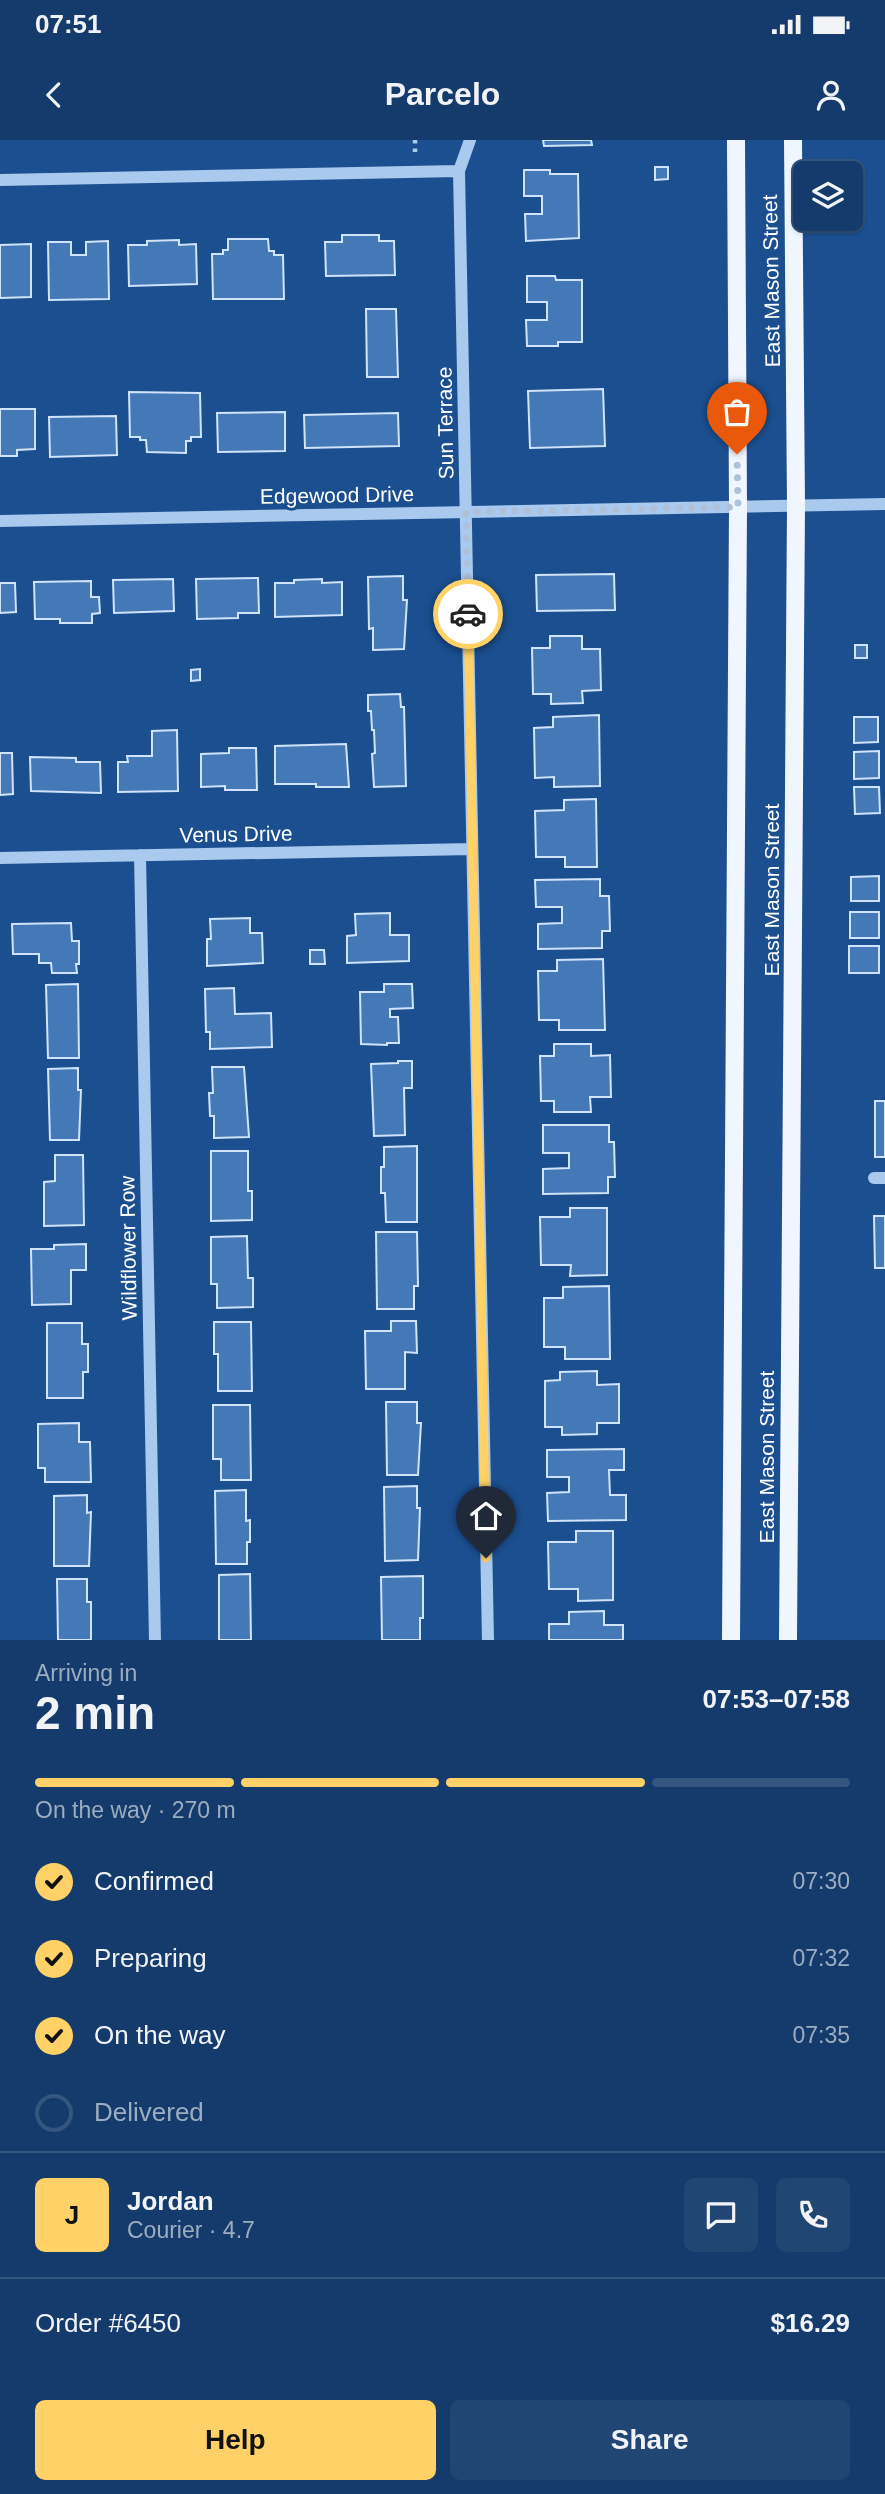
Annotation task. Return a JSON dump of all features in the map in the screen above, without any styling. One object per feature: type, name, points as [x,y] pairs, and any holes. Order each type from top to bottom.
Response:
[{"type":"main road","name":"East Mason Street","points":[[731,1640],[738,507],[736,140]]},
{"type":"main road","name":"East Mason Street","points":[[788,1640],[796,506],[793,140]]},
{"type":"street","points":[[0,180],[459,171],[470,140]]},
{"type":"street","name":"Sun Terrace","points":[[459,171],[488,1640]]},
{"type":"street","name":"Edgewood Drive","points":[[0,521],[885,504]]},
{"type":"street","name":"Venus Drive","points":[[0,858],[472,849]]},
{"type":"street","name":"Wildflower Row","points":[[140,855],[155,1640]]},
{"type":"building","points":[[543,140],[591,140],[592,145],[544,146]]},
{"type":"building","points":[[655,167],[668,167],[668,179],[655,180]]},
{"type":"building","points":[[524,170],[578,174],[579,238],[526,241],[525,214],[542,214],[542,196],[524,196]]},
{"type":"building","points":[[342,235],[379,235],[379,241],[394,241],[395,275],[326,276],[325,242],[342,242]]},
{"type":"building","points":[[228,239],[268,239],[269,251],[274,251],[274,255],[283,255],[284,299],[213,299],[212,254],[223,254],[223,250],[228,250]]},
{"type":"building","points":[[179,240],[179,245],[196,244],[197,284],[129,286],[128,245],[147,245],[147,241]]},
{"type":"building","points":[[108,241],[109,299],[49,300],[48,242],[71,242],[71,255],[86,255],[86,242]]},
{"type":"building","points":[[31,244],[31,297],[0,298],[0,245]]},
{"type":"building","points":[[527,276],[582,280],[582,342],[558,342],[558,346],[527,346],[526,320],[547,320],[547,302],[527,302]]},
{"type":"building","points":[[366,309],[396,309],[398,377],[367,377]]},
{"type":"building","points":[[603,389],[605,446],[530,448],[528,391]]},
{"type":"building","points":[[129,392],[200,393],[201,437],[191,437],[191,441],[186,441],[186,453],[147,452],[146,440],[130,437]]},
{"type":"building","points":[[0,409],[35,409],[35,449],[17,450],[17,456],[0,456]]},
{"type":"building","points":[[285,412],[285,451],[218,452],[217,413]]},
{"type":"building","points":[[398,413],[399,446],[305,448],[304,415]]},
{"type":"building","points":[[116,416],[117,455],[50,457],[49,417]]},
{"type":"building","points":[[614,574],[615,610],[537,611],[536,575]]},
{"type":"building","points":[[403,576],[403,600],[407,600],[404,649],[373,650],[373,628],[369,629],[368,577]]},
{"type":"building","points":[[258,578],[259,613],[238,613],[238,618],[197,619],[196,579]]},
{"type":"building","points":[[173,579],[174,611],[114,613],[113,580]]},
{"type":"building","points":[[322,579],[322,583],[342,582],[342,615],[275,617],[275,583]]},
{"type":"building","points":[[91,581],[91,597],[99,597],[100,613],[92,614],[92,623],[60,623],[60,619],[35,619],[34,582]]},
{"type":"building","points":[[0,583],[15,583],[16,612],[0,613]]},
{"type":"building","points":[[550,636],[582,636],[582,649],[600,649],[601,690],[582,691],[583,703],[551,704],[551,694],[533,694],[532,648],[550,648]]},
{"type":"building","points":[[855,645],[867,645],[867,658],[855,658]]},
{"type":"building","points":[[200,669],[200,680],[191,681],[191,670]]},
{"type":"building","points":[[400,694],[401,707],[404,707],[406,786],[374,787],[374,730],[371,711],[368,711],[368,695]]},
{"type":"building","points":[[599,715],[600,786],[554,787],[554,777],[535,778],[534,728],[553,727],[553,717]]},
{"type":"building","points":[[854,717],[878,717],[878,742],[854,743]]},
{"type":"building","points":[[177,730],[178,791],[118,792],[118,762],[128,762],[127,756],[152,756],[152,731]]},
{"type":"building","points":[[346,744],[349,787],[275,784],[275,746]]},
{"type":"building","points":[[229,748],[256,748],[257,790],[225,790],[225,786],[201,787],[201,754],[229,753]]},
{"type":"building","points":[[879,751],[879,778],[854,779],[854,752]]},
{"type":"building","points":[[0,753],[12,753],[13,794],[0,795]]},
{"type":"building","points":[[30,757],[76,758],[76,762],[100,762],[101,793],[31,791]]},
{"type":"building","points":[[854,787],[879,787],[880,813],[855,814]]},
{"type":"building","points":[[596,799],[597,867],[565,867],[565,857],[536,857],[535,811],[564,810],[564,800]]},
{"type":"building","points":[[879,876],[879,901],[851,901],[851,877]]},
{"type":"building","points":[[600,879],[600,896],[609,896],[610,931],[602,931],[602,948],[538,949],[538,924],[562,923],[562,907],[536,907],[535,880]]},
{"type":"building","points":[[850,912],[879,912],[879,938],[850,938]]},
{"type":"building","points":[[390,913],[390,935],[409,935],[409,961],[347,963],[347,936],[356,935],[355,914]]},
{"type":"building","points":[[250,918],[250,933],[262,933],[263,963],[207,966],[207,939],[211,939],[210,919]]},
{"type":"building","points":[[71,923],[72,941],[79,941],[77,973],[52,973],[51,963],[39,963],[39,954],[13,954],[12,924]]},
{"type":"building","points":[[849,946],[879,946],[879,973],[849,973]]},
{"type":"building","points":[[310,950],[324,950],[325,964],[310,964]]},
{"type":"building","points":[[603,959],[605,1030],[559,1030],[559,1020],[539,1020],[538,971],[557,971],[557,960]]},
{"type":"building","points":[[78,984],[79,1058],[48,1058],[46,985]]},
{"type":"building","points":[[384,984],[412,984],[413,1008],[390,1009],[390,1017],[398,1017],[399,1043],[361,1044],[360,992],[384,992]]},
{"type":"building","points":[[234,988],[235,1014],[271,1013],[272,1047],[210,1049],[210,1032],[206,1032],[205,989]]},
{"type":"building","points":[[554,1044],[591,1044],[591,1056],[610,1055],[611,1097],[590,1097],[591,1112],[554,1112],[554,1101],[541,1101],[540,1056],[554,1056]]},
{"type":"building","points":[[412,1061],[412,1088],[404,1088],[405,1135],[374,1136],[371,1064]]},
{"type":"building","points":[[212,1067],[244,1067],[249,1137],[214,1138],[214,1116],[210,1116],[209,1093],[213,1093]]},
{"type":"building","points":[[78,1068],[78,1090],[81,1090],[79,1140],[50,1140],[48,1069]]},
{"type":"building","points":[[875,1101],[885,1101],[885,1157],[875,1157]]},
{"type":"building","points":[[543,1125],[609,1125],[609,1142],[614,1142],[615,1177],[608,1177],[608,1193],[543,1194],[543,1169],[569,1168],[569,1153],[543,1153]]},
{"type":"building","points":[[417,1146],[417,1222],[386,1222],[385,1193],[381,1193],[384,1147]]},
{"type":"building","points":[[211,1151],[248,1151],[248,1191],[252,1191],[252,1220],[211,1221]]},
{"type":"building","points":[[55,1155],[83,1155],[84,1225],[44,1226],[44,1182],[55,1181]]},
{"type":"building","points":[[570,1208],[607,1208],[607,1275],[570,1276],[571,1265],[541,1265],[540,1217],[570,1217]]},
{"type":"building","points":[[874,1216],[885,1216],[885,1268],[875,1268]]},
{"type":"building","points":[[376,1232],[417,1232],[418,1286],[414,1286],[414,1309],[377,1309]]},
{"type":"building","points":[[247,1236],[248,1278],[253,1278],[253,1307],[217,1308],[217,1284],[211,1284],[211,1237]]},
{"type":"building","points":[[86,1244],[86,1270],[71,1270],[71,1304],[32,1305],[31,1249]]},
{"type":"building","points":[[609,1286],[610,1359],[565,1359],[565,1347],[544,1347],[544,1298],[563,1298],[563,1287]]},
{"type":"building","points":[[391,1321],[416,1321],[417,1353],[405,1352],[405,1389],[366,1389],[365,1331],[391,1331]]},
{"type":"building","points":[[214,1322],[251,1322],[252,1391],[218,1391],[218,1354],[214,1354]]},
{"type":"building","points":[[47,1323],[82,1323],[82,1344],[88,1344],[88,1372],[83,1372],[83,1398],[47,1398]]},
{"type":"building","points":[[597,1371],[597,1385],[619,1384],[619,1423],[597,1423],[597,1434],[562,1435],[562,1427],[545,1427],[545,1381],[560,1380],[560,1372]]},
{"type":"building","points":[[386,1402],[417,1402],[417,1423],[421,1423],[418,1475],[387,1475]]},
{"type":"building","points":[[213,1405],[250,1405],[251,1480],[221,1480],[221,1459],[213,1459]]},
{"type":"building","points":[[79,1423],[79,1442],[90,1442],[91,1482],[45,1482],[45,1468],[38,1468],[38,1424]]},
{"type":"building","points":[[624,1449],[624,1470],[609,1470],[610,1495],[626,1495],[626,1520],[548,1521],[547,1493],[569,1492],[569,1477],[547,1477],[547,1450]]},
{"type":"building","points":[[417,1486],[417,1508],[420,1508],[418,1560],[385,1561],[384,1487]]},
{"type":"building","points":[[246,1490],[246,1521],[250,1520],[247,1564],[216,1564],[215,1491]]},
{"type":"building","points":[[87,1495],[87,1513],[91,1512],[89,1566],[54,1566],[54,1496]]},
{"type":"building","points":[[576,1531],[613,1531],[613,1600],[578,1601],[578,1589],[549,1589],[548,1542],[576,1542]]},
{"type":"building","points":[[250,1574],[251,1640],[219,1640],[219,1575]]},
{"type":"building","points":[[423,1576],[420,1640],[382,1640],[381,1577]]},
{"type":"building","points":[[57,1579],[87,1579],[87,1602],[91,1602],[91,1640],[58,1640]]},
{"type":"building","points":[[604,1611],[604,1625],[623,1625],[623,1640],[549,1640],[549,1624],[569,1624],[569,1612]]},
{"type":"way so far","points":[[468,614],[466,512],[738,507],[737,454]]},
{"type":"route","points":[[468,614],[486,1558]]}]
